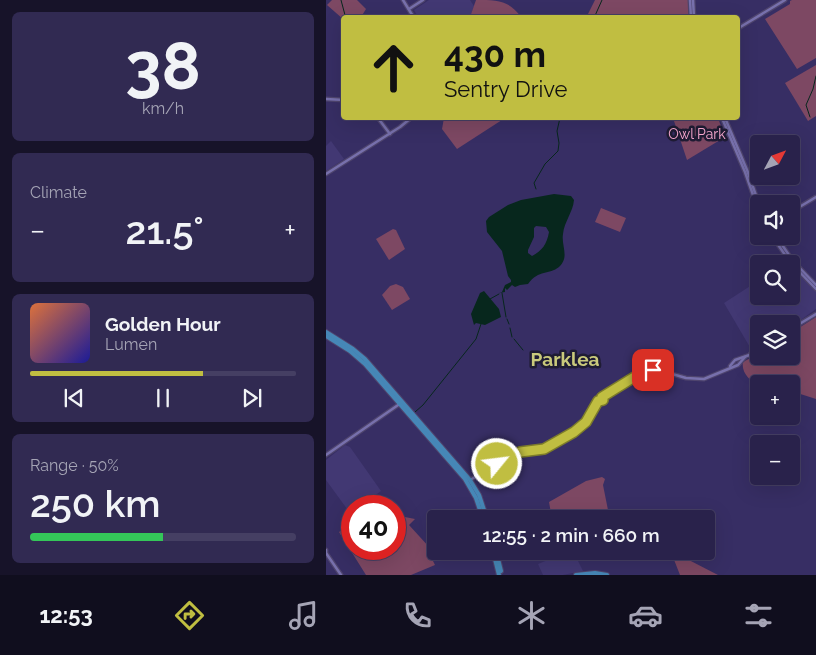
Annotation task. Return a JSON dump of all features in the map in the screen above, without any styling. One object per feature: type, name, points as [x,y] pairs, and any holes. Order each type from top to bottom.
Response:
[{"type":"main road","points":[[326,334],[349,346],[365,359],[468,481],[481,510]]},
{"type":"main road","points":[[497,560],[502,575]]},
{"type":"main road","points":[[497,560],[502,575]]},
{"type":"main road","points":[[576,575],[592,573],[607,575]]},
{"type":"street","points":[[403,0],[412,15]]},
{"type":"street","points":[[409,9],[423,0]]},
{"type":"street","points":[[691,0],[692,15]]},
{"type":"street","points":[[740,27],[786,0]]},
{"type":"street","points":[[326,99],[341,100]]},
{"type":"street","points":[[380,120],[390,134]]},
{"type":"street","points":[[326,174],[390,134],[408,120]]},
{"type":"street","points":[[724,120],[757,195]]},
{"type":"street","points":[[724,120],[753,195]]},
{"type":"street","points":[[800,207],[816,197]]},
{"type":"street","points":[[780,245],[790,262],[816,289]]},
{"type":"street","points":[[781,245],[816,285]]},
{"type":"street","points":[[800,324],[816,314]]},
{"type":"street","points":[[468,481],[517,453],[544,449],[574,432],[586,422],[598,401],[598,397],[602,397],[636,376],[656,371],[690,379],[715,376],[750,354]]},
{"type":"street","points":[[644,373],[655,375],[656,371]]},
{"type":"street","points":[[326,455],[401,403]]},
{"type":"street","points":[[326,552],[341,575]]},
{"type":"shaded area","points":[[429,0],[470,0],[474,6],[471,15],[417,15],[414,10]]},
{"type":"shaded area","points":[[331,141],[344,159],[326,171],[326,146]]},
{"type":"shaded area","points":[[554,194],[571,196],[574,200],[565,225],[563,238],[565,255],[559,267],[536,276],[528,284],[515,287],[512,285],[507,290],[505,288],[505,292],[499,293],[502,292],[505,285],[511,282],[511,280],[508,276],[502,251],[487,232],[486,221],[508,205],[521,200]],"holes":[[[536,226],[546,227],[549,232],[547,240],[539,252],[532,256],[528,253],[528,250],[534,237],[534,228]]]},
{"type":"shaded area","points":[[800,276],[816,291],[816,309],[800,321],[800,315],[750,315],[750,347],[724,303],[750,286],[750,305],[800,305]]},
{"type":"shaded area","points":[[484,291],[499,309],[501,317],[485,325],[476,323],[474,325],[471,314],[480,293]]},
{"type":"shaded area","points":[[345,445],[350,447],[381,491],[375,495],[341,495],[341,501],[326,480],[326,460]]},
{"type":"shaded area","points":[[548,560],[578,560],[583,571],[563,575],[543,575],[538,564]]},
{"type":"green space","points":[[332,0],[357,0],[366,9],[362,15],[341,15],[341,17],[327,5]]},
{"type":"green space","points":[[476,0],[490,0],[507,4],[519,15],[471,15]]},
{"type":"green space","points":[[595,0],[688,0],[689,15],[588,15]]},
{"type":"green space","points":[[792,0],[816,0],[816,58],[797,69],[765,19],[790,4]]},
{"type":"green space","points":[[816,65],[816,116],[808,121],[785,83]]},
{"type":"green space","points":[[444,120],[502,120],[457,149],[442,129]]},
{"type":"green space","name":"Owl Park","points":[[674,120],[719,120],[725,137],[687,160]]},
{"type":"green space","points":[[601,208],[626,218],[620,232],[595,222]]},
{"type":"green space","points":[[393,229],[396,230],[405,249],[389,260],[376,239]]},
{"type":"green space","points":[[396,284],[403,287],[410,299],[392,310],[382,295],[390,286]]},
{"type":"green space","points":[[816,317],[816,399],[800,394],[800,375],[750,375],[750,380],[743,370],[743,362],[750,359],[750,365],[800,365],[800,327]]},
{"type":"green space","points":[[602,477],[605,479],[603,485],[608,510],[550,510],[549,502],[586,481]]},
{"type":"green space","points":[[406,517],[415,519],[409,525],[427,545],[427,560],[432,560],[435,565],[411,575],[366,575],[357,560],[406,560]]},
{"type":"green space","points":[[674,560],[689,560],[718,575],[680,575]]},
{"type":"waterway","points":[[341,0],[345,15]]},
{"type":"waterway","points":[[595,15],[602,0]]},
{"type":"waterway","points":[[810,117],[806,105],[816,76]]},
{"type":"waterway","points":[[536,189],[534,183],[545,164],[558,151],[557,131],[560,120]]},
{"type":"waterway","points":[[502,293],[506,317]]},
{"type":"waterway","points":[[490,299],[499,294]]},
{"type":"waterway","points":[[507,319],[509,324]]},
{"type":"waterway","points":[[415,412],[423,405],[476,339],[481,324]]},
{"type":"waterway","points":[[510,328],[512,337]]},
{"type":"waterway","points":[[514,339],[523,350]]},
{"type":"district","name":"Parklea","points":[[565,359]]},
{"type":"route","points":[[497,464],[520,452],[544,449],[574,432],[586,422],[598,401],[603,400],[602,397],[636,376],[653,370]]}]
